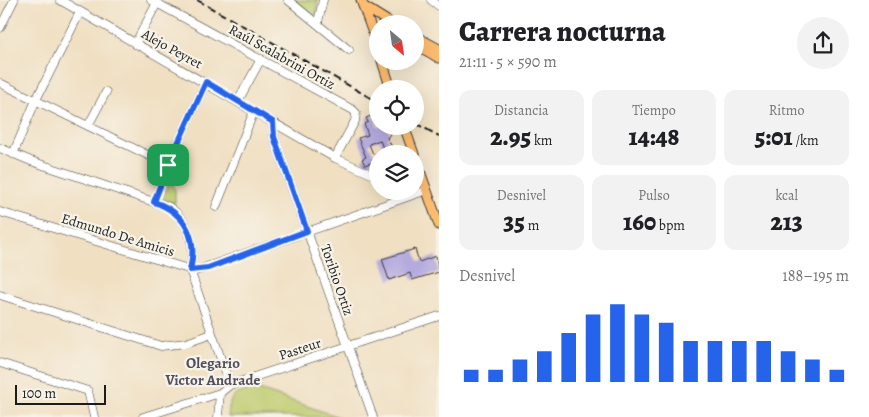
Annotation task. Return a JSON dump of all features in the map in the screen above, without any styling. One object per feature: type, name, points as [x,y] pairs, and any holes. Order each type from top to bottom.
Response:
[{"type":"main road","points":[[362,3],[369,23]]},
{"type":"main road","points":[[362,3],[379,15]]},
{"type":"main road","points":[[424,41],[439,49]]},
{"type":"main road","points":[[424,49],[439,58]]},
{"type":"main road","points":[[424,182],[437,212],[439,225]]},
{"type":"street","points":[[0,28],[14,0]]},
{"type":"street","name":"Alejo Peyret","points":[[60,0],[135,44],[206,82],[335,158],[369,173]]},
{"type":"street","points":[[288,0],[318,22],[320,27],[349,50]]},
{"type":"street","points":[[318,22],[323,0]]},
{"type":"street","points":[[431,0],[439,6]]},
{"type":"street","points":[[135,44],[154,2]]},
{"type":"street","name":"Raúl Scalabrini Ortiz","points":[[154,2],[261,59],[356,113],[355,122],[335,158]]},
{"type":"street","points":[[13,154],[36,100],[80,12]]},
{"type":"street","points":[[238,101],[261,59]]},
{"type":"street","points":[[154,202],[168,165],[206,82]]},
{"type":"street","points":[[0,83],[168,165]]},
{"type":"street","points":[[88,126],[106,92]]},
{"type":"street","points":[[216,206],[254,110]]},
{"type":"street","name":"Toribio Ortiz","points":[[273,122],[274,137],[373,417]]},
{"type":"street","points":[[0,148],[175,211],[184,222],[193,246],[190,270],[230,385]]},
{"type":"street","name":"Edmundo De Amicis","points":[[0,212],[190,270],[208,268],[392,200]]},
{"type":"street","points":[[0,295],[161,346],[186,343],[212,334]]},
{"type":"street","name":"Pasteur","points":[[143,417],[162,414],[220,393],[230,385],[439,316]]},
{"type":"street","points":[[0,363],[88,391],[94,417]]},
{"type":"street","points":[[218,417],[220,393]]},
{"type":"green space","points":[[293,0],[318,0],[316,16]]},
{"type":"green space","points":[[171,180],[175,190],[175,203],[161,199]]},
{"type":"green space","points":[[254,388],[339,417],[228,417],[230,403],[234,396]]},
{"type":"building","points":[[369,117],[369,135],[389,135],[387,138],[391,145],[382,145],[380,140],[369,144],[369,163],[365,165],[362,159],[366,157],[358,138],[368,135],[364,124],[368,122],[366,118]]},
{"type":"building","points":[[415,249],[419,262],[436,256],[439,272],[412,280],[410,273],[389,280],[382,259]]},
{"type":"railway","points":[[197,0],[369,97]]},
{"type":"railway","points":[[424,128],[439,136]]},
{"type":"district","name":"Olegario Victor Andrade","points":[[213,372]]},
{"type":"route","points":[[206,82],[273,122],[274,137],[307,231],[208,268],[190,270],[194,252],[184,222],[169,207],[154,202],[168,165],[206,82]]}]
